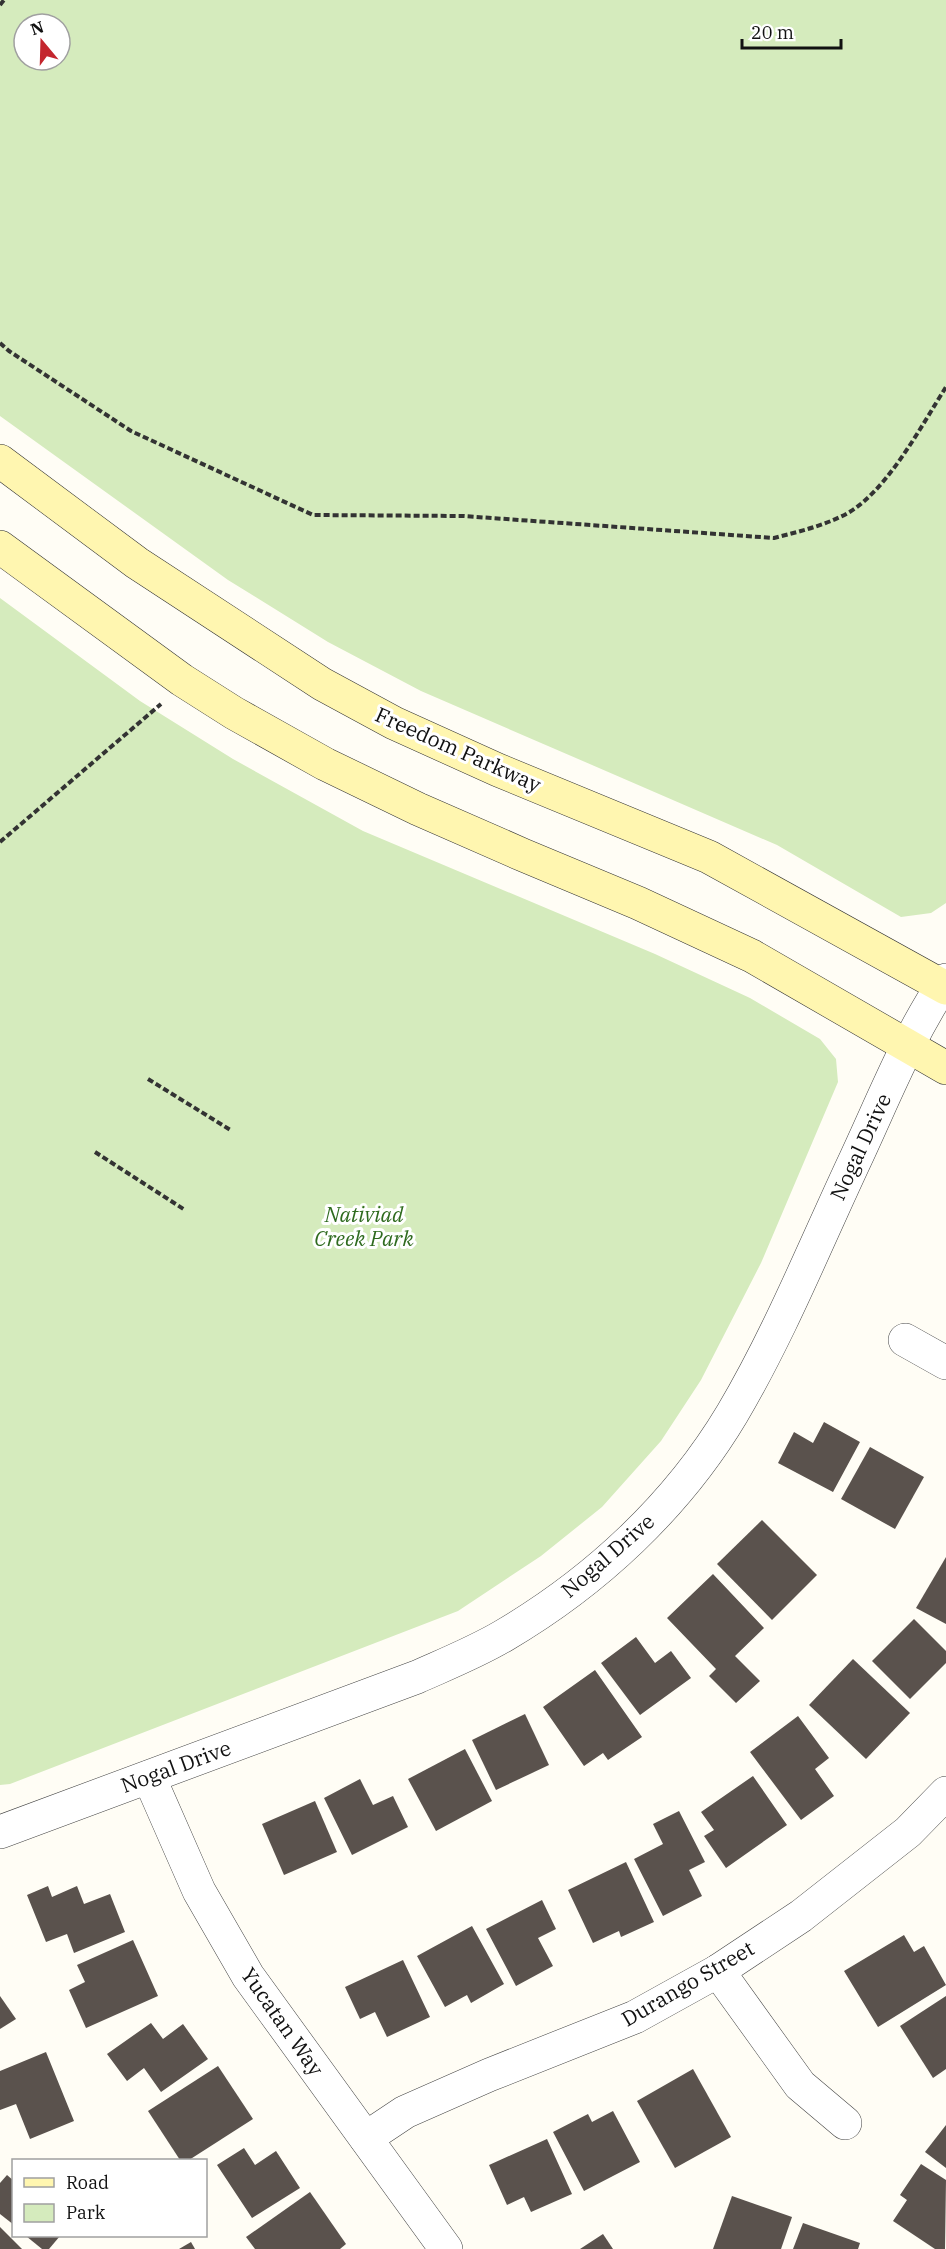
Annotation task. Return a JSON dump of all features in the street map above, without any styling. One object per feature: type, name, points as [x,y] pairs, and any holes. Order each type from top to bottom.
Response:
[{"type":"main road","name":"Freedom Parkway","points":[[0,461],[137,563],[322,684],[394,723],[498,770],[709,857],[945,985]]},
{"type":"main road","points":[[0,547],[182,680],[234,713],[325,764],[418,809],[638,903],[752,956],[946,1068]]},
{"type":"street","name":"Nogal Drive","points":[[0,1832],[417,1677],[462,1657],[503,1636],[551,1605],[611,1559],[658,1513],[697,1466],[731,1415],[765,1354],[908,1046],[945,985]]},
{"type":"street","points":[[905,1340],[946,1364]]},
{"type":"street","name":"Yucatan Way","points":[[149,1777],[198,1891],[248,1976],[446,2249]]},
{"type":"street","name":"Durango Street","points":[[366,2138],[405,2112],[489,2075],[635,2017],[718,1971],[801,1916],[908,1832],[946,1793]]},
{"type":"street","points":[[718,1971],[800,2085],[845,2123]]},
{"type":"path","points":[[0,5],[4,0]]},
{"type":"path","points":[[0,343],[131,431],[313,515],[463,516],[774,538],[805,531],[842,516],[868,497],[893,471],[946,387]]},
{"type":"path","points":[[0,842],[160,706],[182,680]]},
{"type":"path","points":[[147,1079],[232,1131]]},
{"type":"path","points":[[95,1152],[185,1210]]},
{"type":"green space","points":[[0,0],[946,0],[946,903],[931,913],[901,917],[777,845],[421,691],[328,642],[228,580],[0,416]]},
{"type":"green space","name":"Nativiad Creek Park","points":[[0,598],[140,701],[233,759],[363,831],[655,954],[750,998],[820,1039],[836,1059],[838,1082],[761,1263],[701,1380],[661,1441],[602,1507],[541,1556],[458,1611],[10,1784],[0,1785]]},
{"type":"building","points":[[824,1422],[860,1442],[833,1492],[778,1463],[794,1432],[813,1443]]},
{"type":"building","points":[[870,1447],[924,1477],[895,1529],[841,1499]]},
{"type":"building","points":[[762,1520],[817,1575],[772,1620],[717,1564]]},
{"type":"building","points":[[946,1557],[946,1624],[916,1608]]},
{"type":"building","points":[[713,1574],[764,1628],[735,1656],[760,1681],[736,1703],[709,1676],[716,1669],[667,1618]]},
{"type":"building","points":[[914,1619],[946,1651],[946,1663],[910,1699],[872,1661]]},
{"type":"building","points":[[636,1637],[655,1663],[671,1651],[691,1678],[640,1715],[601,1663]]},
{"type":"building","points":[[853,1659],[910,1713],[866,1759],[809,1705]]},
{"type":"building","points":[[595,1670],[642,1737],[608,1760],[603,1753],[584,1766],[543,1707]]},
{"type":"building","points":[[525,1714],[549,1765],[496,1790],[472,1740]]},
{"type":"building","points":[[798,1716],[829,1758],[815,1769],[834,1796],[801,1820],[750,1752]]},
{"type":"building","points":[[465,1749],[492,1801],[436,1831],[408,1779]]},
{"type":"building","points":[[753,1776],[787,1825],[726,1868],[704,1836],[714,1830],[701,1812]]},
{"type":"building","points":[[360,1779],[373,1805],[393,1796],[408,1827],[352,1855],[324,1798]]},
{"type":"building","points":[[315,1801],[337,1852],[284,1875],[262,1824]]},
{"type":"building","points":[[679,1811],[705,1862],[689,1870],[702,1896],[663,1916],[634,1859],[663,1844],[653,1824]]},
{"type":"building","points":[[626,1862],[654,1922],[621,1937],[619,1931],[593,1943],[568,1890]]},
{"type":"building","points":[[48,1886],[52,1897],[77,1886],[84,1904],[110,1894],[125,1932],[74,1953],[67,1934],[46,1942],[27,1895]]},
{"type":"building","points":[[542,1900],[556,1929],[538,1938],[553,1966],[516,1986],[486,1929]]},
{"type":"building","points":[[472,1926],[504,1984],[471,2003],[467,1995],[445,2007],[417,1956]]},
{"type":"building","points":[[904,1935],[914,1952],[924,1946],[946,1985],[878,2027],[844,1971]]},
{"type":"building","points":[[133,1940],[158,1996],[86,2028],[69,1990],[85,1982],[77,1965]]},
{"type":"building","points":[[403,1960],[430,2017],[387,2037],[375,2012],[360,2019],[345,1987]]},
{"type":"building","points":[[0,1996],[16,2019],[0,2029]]},
{"type":"building","points":[[946,1996],[946,2069],[933,2078],[900,2026]]},
{"type":"building","points":[[151,2023],[163,2039],[183,2024],[208,2059],[161,2092],[144,2068],[127,2081],[107,2054]]},
{"type":"building","points":[[46,2052],[74,2121],[30,2139],[16,2104],[0,2110],[0,2071]]},
{"type":"building","points":[[218,2066],[253,2119],[191,2159],[179,2159],[148,2111]]},
{"type":"building","points":[[693,2069],[731,2137],[675,2168],[637,2101]]},
{"type":"building","points":[[613,2111],[640,2162],[584,2191],[553,2132],[588,2114],[592,2122]]},
{"type":"building","points":[[946,2125],[946,2168],[925,2152]]},
{"type":"building","points":[[547,2139],[572,2194],[531,2212],[524,2197],[507,2205],[489,2165]]},
{"type":"building","points":[[244,2148],[255,2165],[276,2151],[300,2188],[252,2218],[217,2165]]},
{"type":"building","points":[[921,2164],[946,2180],[945,2249],[935,2249],[893,2221],[907,2200],[900,2195]]},
{"type":"building","points":[[7,2175],[12,2179],[12,2223],[0,2214],[0,2183]]},
{"type":"building","points":[[310,2192],[346,2244],[340,2249],[255,2249],[246,2237]]},
{"type":"building","points":[[732,2196],[792,2217],[781,2249],[713,2249]]},
{"type":"building","points":[[803,2223],[860,2243],[858,2249],[793,2249]]},
{"type":"building","points":[[0,2227],[22,2249],[0,2249]]},
{"type":"building","points":[[603,2234],[613,2249],[580,2249]]},
{"type":"building","points":[[27,2237],[59,2237],[49,2249],[42,2249]]},
{"type":"building","points":[[191,2242],[195,2249],[179,2249]]}]
